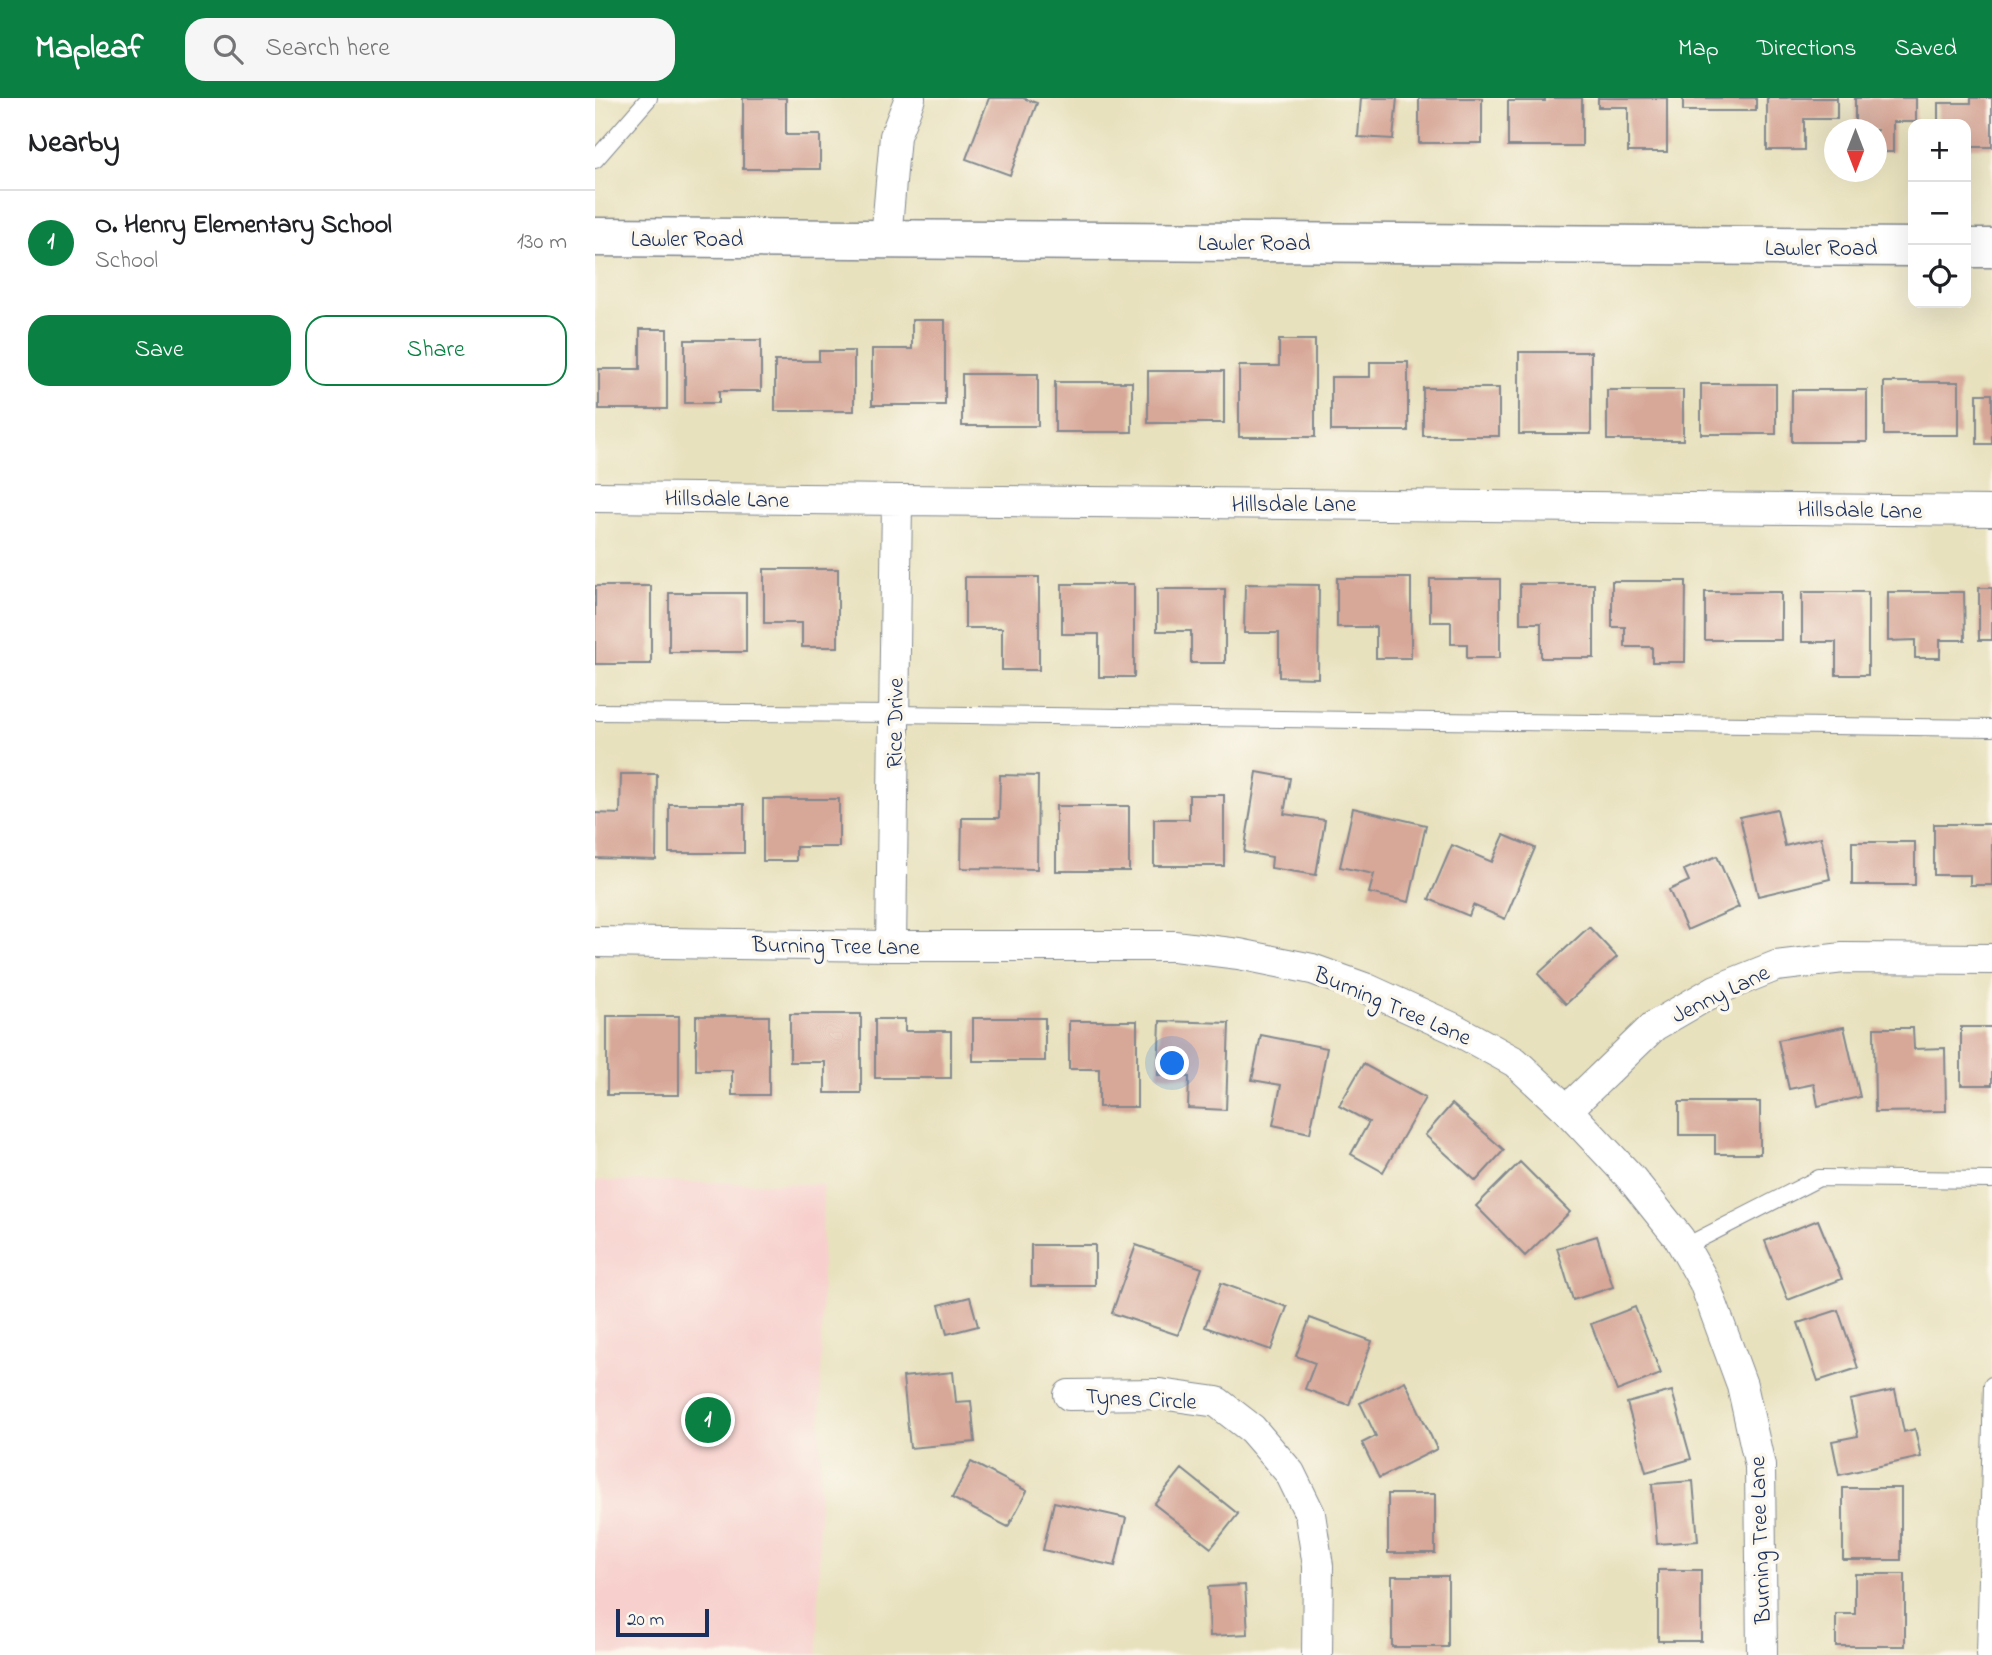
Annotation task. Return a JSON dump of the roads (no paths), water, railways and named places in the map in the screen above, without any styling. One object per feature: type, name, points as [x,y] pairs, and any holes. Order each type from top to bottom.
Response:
[{"type":"street","points":[[885,239],[895,136],[910,98]]},
{"type":"street","name":"Lawler Road","points":[[595,237],[1908,247]]},
{"type":"street","points":[[1971,248],[1992,248]]},
{"type":"street","name":"Hillsdale Lane","points":[[595,497],[1992,510]]},
{"type":"street","name":"Rice Drive","points":[[891,946],[897,500]]},
{"type":"street","name":"Burning Tree Lane","points":[[595,942],[1174,946],[1239,954],[1313,969],[1365,988],[1464,1033],[1515,1062],[1567,1110],[1631,1178],[1679,1238],[1704,1282],[1742,1385],[1760,1466],[1762,1655]]},
{"type":"street","name":"Jenny Lane","points":[[1567,1110],[1654,1026],[1716,990],[1776,966],[1843,958],[1992,960]]},
{"type":"street","name":"Tynes Circle","points":[[1069,1395],[1160,1394],[1217,1402],[1252,1429],[1290,1473],[1310,1514],[1318,1566],[1317,1655]]},
{"type":"lane","points":[[595,160],[649,98]]},
{"type":"lane","points":[[595,712],[1992,728]]},
{"type":"lane","points":[[1684,1247],[1819,1178],[1992,1180]]},
{"type":"lane","points":[[1985,1655],[1992,1385]]},
{"type":"place","name":"O. Henry Elementary School","points":[[708,1420]]}]
